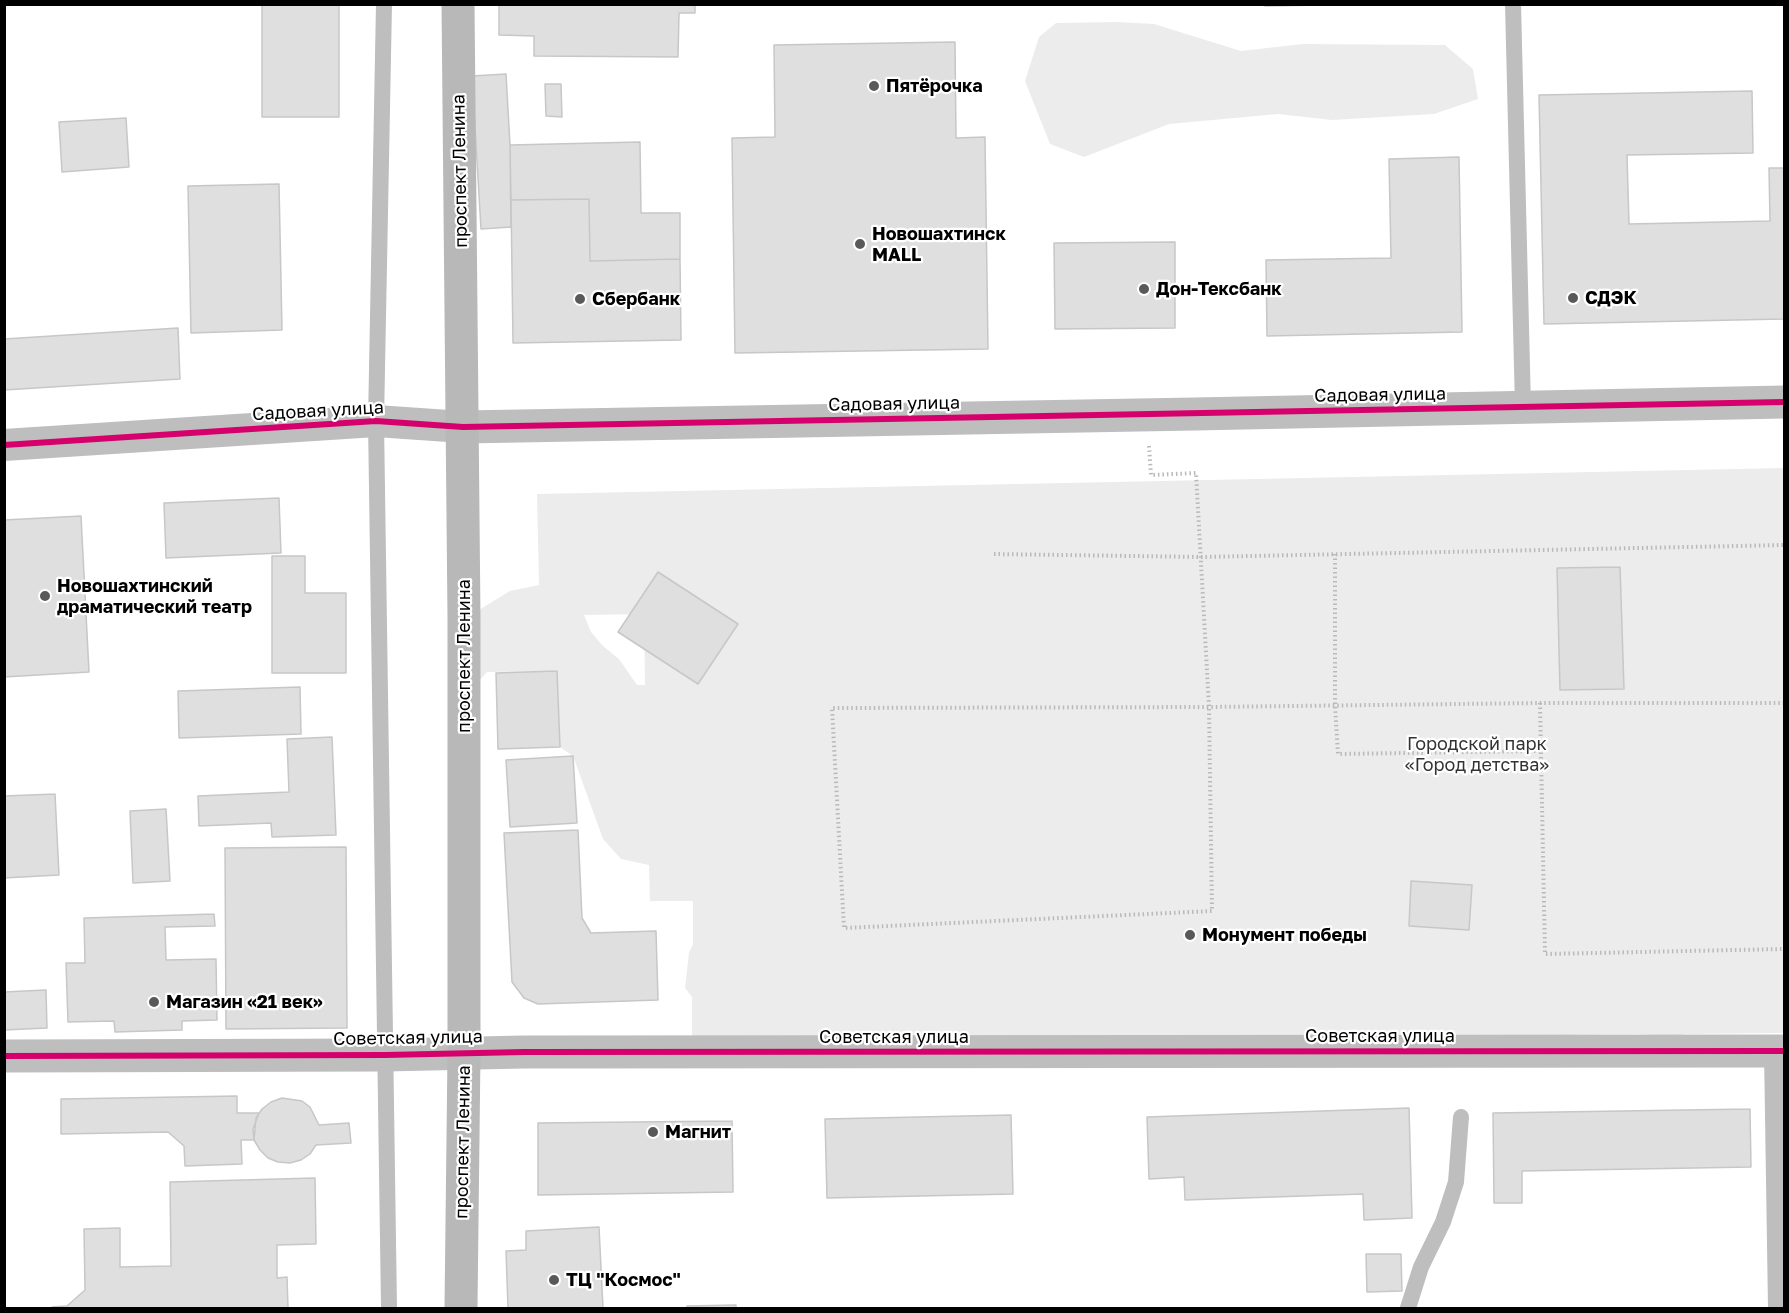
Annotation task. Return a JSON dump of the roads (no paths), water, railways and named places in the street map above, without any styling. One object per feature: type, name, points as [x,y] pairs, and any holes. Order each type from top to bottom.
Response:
[{"type":"main road","name":"проспект Ленина","points":[[458,4],[463,426],[464,1052],[461,1308]]},
{"type":"street","name":"Садовая улица","points":[[4,445],[376,421],[463,426],[1785,402]]},
{"type":"street","name":"Советская улица","points":[[4,1056],[385,1055],[464,1052],[1782,1051]]},
{"type":"street","points":[[1782,1051],[1784,1308]]},
{"type":"lane","points":[[384,4],[376,421],[389,1308]]},
{"type":"lane","points":[[1513,4],[1523,406]]},
{"type":"lane","points":[[1408,1308],[1421,1267],[1443,1222],[1456,1182],[1461,1117]]},
{"type":"place","name":"Пятёрочка","points":[[874,86]]},
{"type":"place","name":"Новошахтинск MALL","points":[[860,244]]},
{"type":"place","name":"Дон-Тексбанк","points":[[1144,289]]},
{"type":"place","name":"СДЭК","points":[[1573,298]]},
{"type":"place","name":"Сбербанк","points":[[580,299]]},
{"type":"place","name":"Новошахтинский драматический театр","points":[[45,596]]},
{"type":"place","name":"Монумент победы","points":[[1190,935]]},
{"type":"place","name":"Магазин «21 век»","points":[[154,1002]]},
{"type":"place","name":"Магнит","points":[[653,1132]]},
{"type":"place","name":"ТЦ \"Космос\"","points":[[554,1280]]},
{"type":"park label","name":"Городской парк «Город детства»","points":[[1477,754]]}]
